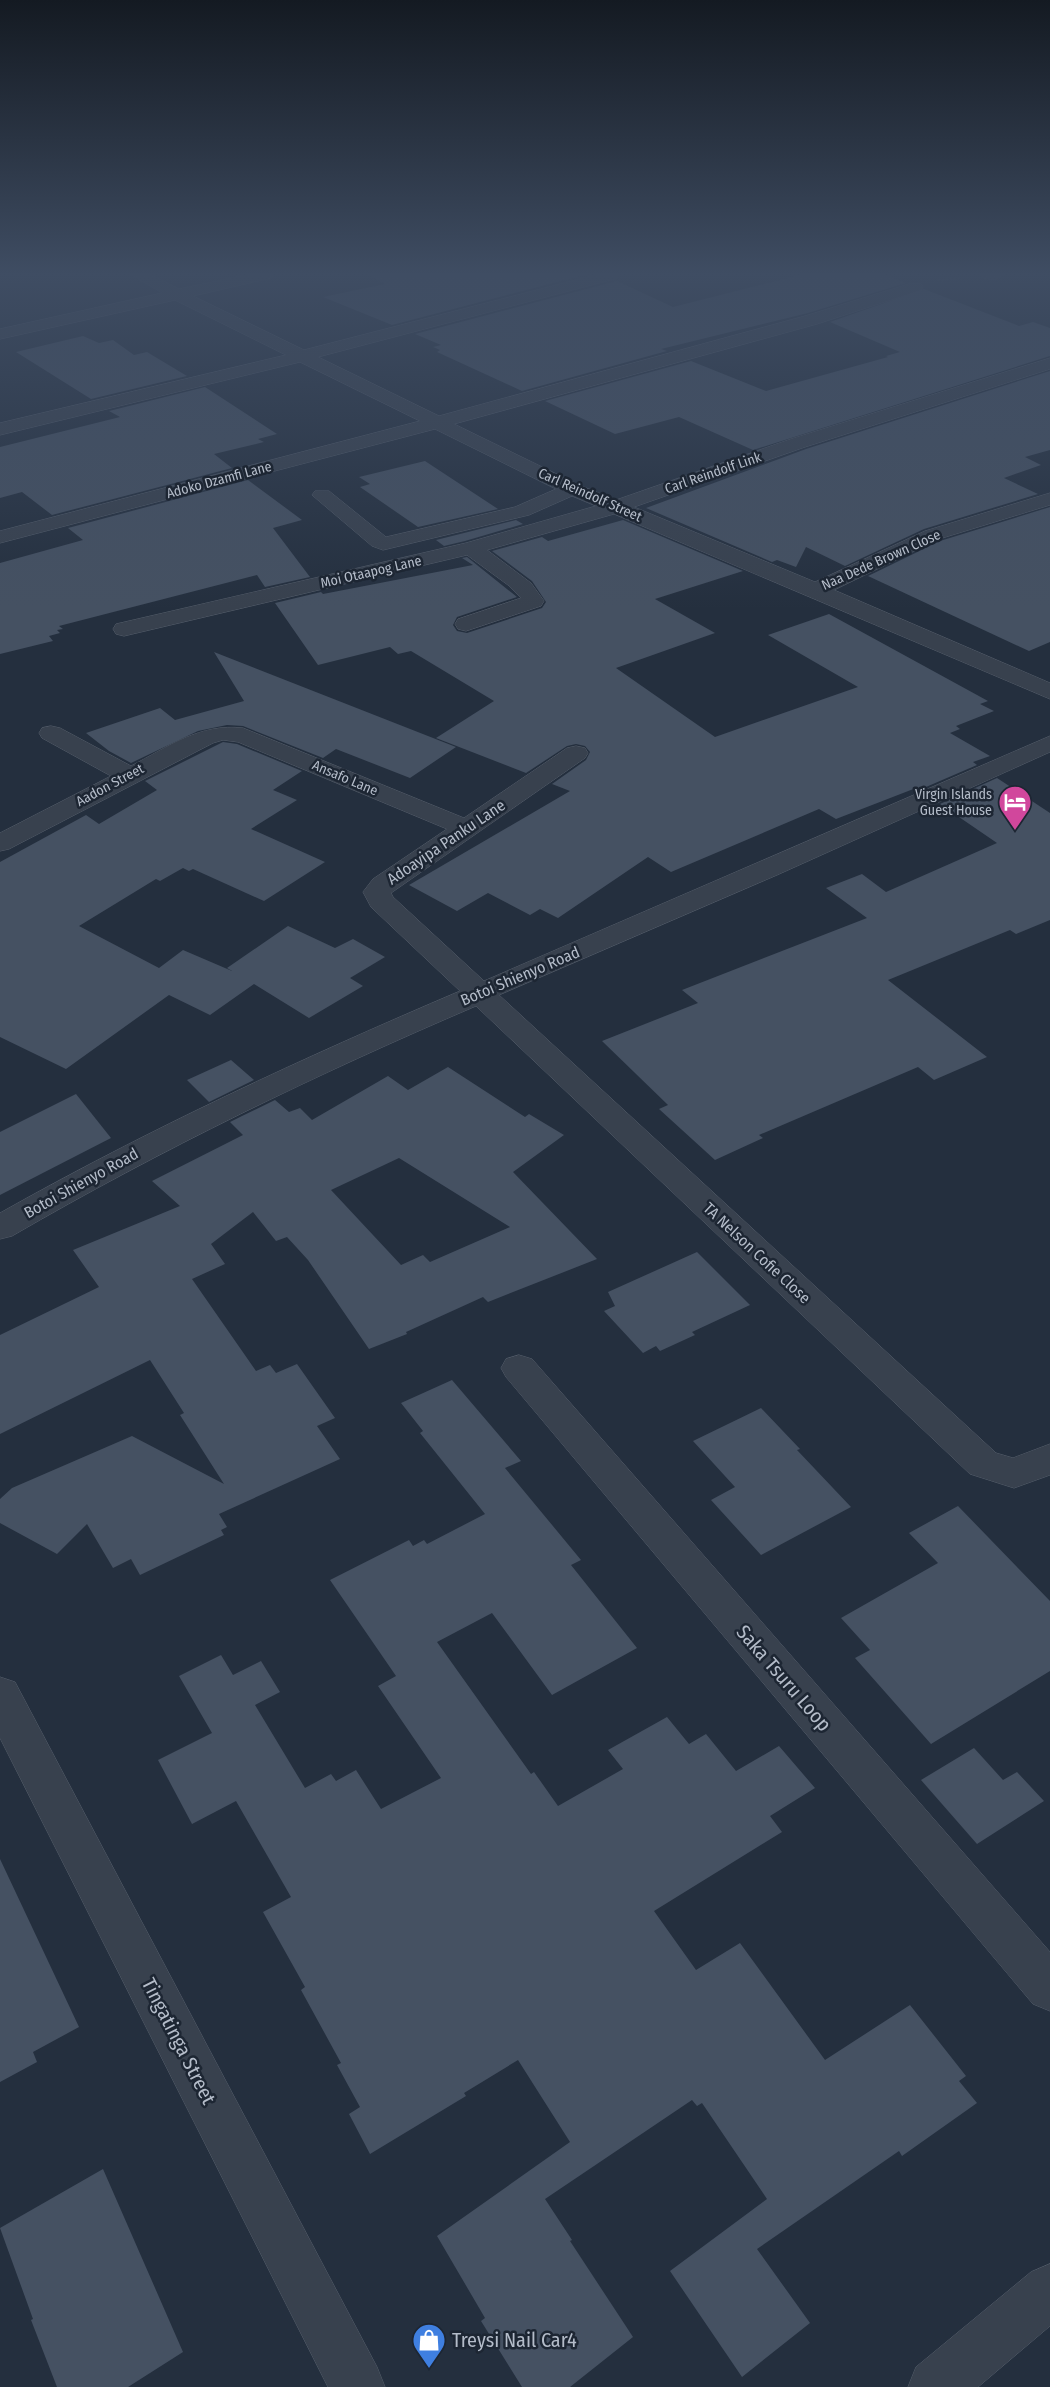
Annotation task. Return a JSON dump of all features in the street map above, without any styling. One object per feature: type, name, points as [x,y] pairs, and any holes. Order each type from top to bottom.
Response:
[{"type":"street","points":[[0,429],[176,386]]},
{"type":"street","name":"Carl Reindolf Street","points":[[365,386],[572,489],[816,590],[1050,692]]},
{"type":"street","name":"Adoko Dzamfi Lane","points":[[0,537],[569,386]]},
{"type":"street","name":"Carl Reindolf Link","points":[[616,507],[798,443],[976,386]]},
{"type":"street","points":[[322,495],[379,542],[390,543],[522,511],[572,489]]},
{"type":"street","name":"Naa Dede Brown Close","points":[[816,590],[932,535],[1050,499]]},
{"type":"street","name":"Moi Otaapog Lane","points":[[124,629],[471,549],[616,507]]},
{"type":"street","points":[[465,624],[533,601],[531,595],[523,587],[471,549]]},
{"type":"street","points":[[51,733],[129,775]]},
{"type":"street","name":"Aadon Street","points":[[0,843],[204,738],[223,733]]},
{"type":"street","name":"Ansafo Lane","points":[[223,733],[243,735],[466,828]]},
{"type":"street","name":"Botoi Shienyo Road","points":[[0,1228],[74,1184],[266,1088],[479,993],[778,866],[1050,743]]},
{"type":"street","name":"Adoayipa Panku Lane","points":[[479,993],[381,901],[377,892],[383,885],[576,753]]},
{"type":"street","name":"TA Nelson Cofie Close","points":[[479,993],[983,1464],[1014,1473],[1050,1459]]},
{"type":"street","name":"Saka Tsuru Loop","points":[[519,1368],[1050,1988]]},
{"type":"street","name":"Tingatinga Street","points":[[0,1695],[357,2387]]},
{"type":"street","points":[[936,2387],[1050,2291]]},
{"type":"building","points":[[71,386],[144,386],[91,399]]},
{"type":"building","points":[[512,386],[539,386],[522,391]]},
{"type":"building","points":[[598,386],[754,386],[766,391],[783,386],[954,386],[753,450],[679,417],[615,434],[545,401]]},
{"type":"building","points":[[1002,386],[1050,386],[1050,450],[1025,457],[1041,465],[1004,478],[1038,494],[924,529],[845,566],[806,547],[796,567],[777,560],[772,562],[646,508],[806,449]]},
{"type":"building","points":[[205,387],[277,434],[258,439],[264,442],[214,454],[232,468],[52,515],[22,492],[0,498],[0,447],[120,417],[109,411]]},
{"type":"building","points":[[425,461],[498,509],[418,527],[360,487],[370,484],[359,477]]},
{"type":"building","points":[[248,480],[302,520],[273,528],[310,577],[265,587],[257,575],[59,626],[63,629],[57,630],[60,633],[49,636],[53,641],[0,654],[0,563],[83,540],[68,528]]},
{"type":"building","points":[[1050,507],[1050,642],[1029,651],[868,576],[940,541]]},
{"type":"building","points":[[516,520],[523,524],[444,546],[436,540]]},
{"type":"building","points":[[623,520],[743,571],[655,599],[715,633],[616,668],[715,737],[858,687],[768,635],[829,614],[988,701],[980,704],[994,711],[956,726],[960,729],[950,733],[990,756],[973,762],[977,765],[919,790],[916,788],[836,819],[819,809],[671,872],[648,857],[558,918],[540,909],[530,915],[488,893],[457,911],[409,885],[570,791],[552,784],[586,760],[590,752],[585,746],[576,744],[567,746],[526,773],[436,738],[494,701],[411,651],[398,654],[390,647],[318,665],[275,603],[321,592],[323,594],[473,565],[462,558],[467,557],[517,597],[457,617],[453,625],[457,631],[467,633],[542,608],[546,602],[532,581],[492,551],[542,537],[548,541]]},
{"type":"building","points":[[214,652],[456,747],[410,778],[336,749],[323,758],[243,726],[227,725],[198,731],[131,763],[109,751],[86,733],[160,708],[175,720],[244,701]]},
{"type":"building","points":[[223,742],[237,744],[302,771],[273,790],[297,800],[251,829],[325,862],[264,901],[193,869],[189,871],[183,868],[160,881],[156,879],[79,926],[159,968],[183,950],[232,971],[227,968],[288,926],[335,948],[353,939],[385,957],[350,978],[363,986],[309,1018],[254,984],[210,1015],[169,995],[66,1069],[0,1037],[0,862],[86,815],[99,824],[157,790],[145,781]]},
{"type":"building","points":[[997,778],[1050,813],[1050,920],[1016,934],[1010,930],[888,980],[987,1057],[934,1080],[918,1067],[759,1135],[763,1138],[715,1160],[659,1109],[668,1105],[602,1041],[698,1003],[682,990],[867,918],[826,888],[862,874],[886,892],[997,843],[940,804]]},
{"type":"building","points":[[231,1060],[254,1080],[209,1102],[187,1080]]},
{"type":"building","points":[[448,1067],[525,1117],[529,1114],[564,1135],[513,1172],[597,1259],[488,1302],[483,1297],[406,1332],[407,1334],[369,1349],[308,1260],[287,1237],[276,1241],[253,1212],[211,1244],[225,1264],[192,1279],[256,1371],[270,1365],[276,1373],[297,1364],[335,1418],[317,1426],[340,1459],[219,1514],[227,1527],[221,1530],[224,1535],[140,1575],[131,1559],[113,1568],[87,1524],[57,1554],[0,1523],[0,1499],[12,1488],[132,1436],[224,1484],[180,1415],[184,1413],[150,1360],[0,1434],[0,1335],[99,1287],[73,1250],[180,1206],[152,1181],[243,1135],[230,1122],[275,1100],[289,1112],[300,1108],[312,1120],[388,1076],[408,1090]],"holes":[[[399,1158],[510,1227],[430,1262],[423,1255],[401,1265],[331,1190]]]},
{"type":"building","points":[[76,1094],[111,1138],[0,1195],[0,1132]]},
{"type":"building","points":[[697,1252],[750,1305],[692,1332],[695,1335],[660,1351],[656,1346],[643,1353],[604,1311],[615,1306],[608,1292]]},
{"type":"building","points":[[452,1380],[521,1461],[505,1468],[581,1560],[571,1565],[637,1648],[552,1695],[492,1613],[437,1642],[531,1774],[534,1772],[558,1806],[623,1769],[608,1750],[667,1717],[689,1744],[706,1734],[736,1771],[779,1746],[815,1788],[770,1816],[782,1832],[654,1911],[696,1970],[740,1943],[825,2060],[910,2005],[966,2076],[959,2081],[977,2103],[902,2156],[899,2151],[757,2249],[810,2323],[742,2377],[670,2271],[767,2199],[702,2103],[697,2106],[692,2100],[545,2199],[633,2337],[570,2387],[522,2387],[481,2321],[485,2318],[437,2236],[570,2142],[518,2060],[464,2093],[466,2096],[370,2154],[349,2114],[360,2107],[337,2065],[341,2063],[301,1990],[305,1987],[263,1912],[291,1897],[236,1801],[192,1824],[158,1760],[212,1733],[179,1676],[221,1655],[233,1675],[261,1661],[280,1692],[255,1705],[305,1788],[331,1774],[336,1781],[356,1770],[381,1809],[441,1778],[378,1686],[396,1676],[330,1580],[409,1540],[413,1546],[424,1540],[427,1544],[485,1514],[420,1433],[423,1431],[401,1403]]},
{"type":"building","points":[[761,1408],[851,1507],[761,1555],[711,1500],[735,1487],[693,1441]]},
{"type":"building","points":[[958,1506],[1050,1601],[1050,1671],[931,1744],[855,1658],[870,1650],[841,1618],[938,1563],[909,1533]]},
{"type":"building","points":[[974,1748],[1003,1780],[1017,1772],[1044,1801],[977,1844],[921,1780]]},
{"type":"building","points":[[0,1859],[79,2027],[33,2052],[37,2062],[0,2082]]},
{"type":"building","points":[[103,2169],[183,2352],[128,2387],[57,2387],[31,2320],[33,2319],[0,2228]]},
{"type":"place","name":"Virgin Islands Guest House","points":[[1015,831]]},
{"type":"place","name":"Treysi Nail Car4","points":[[429,2369]]}]
